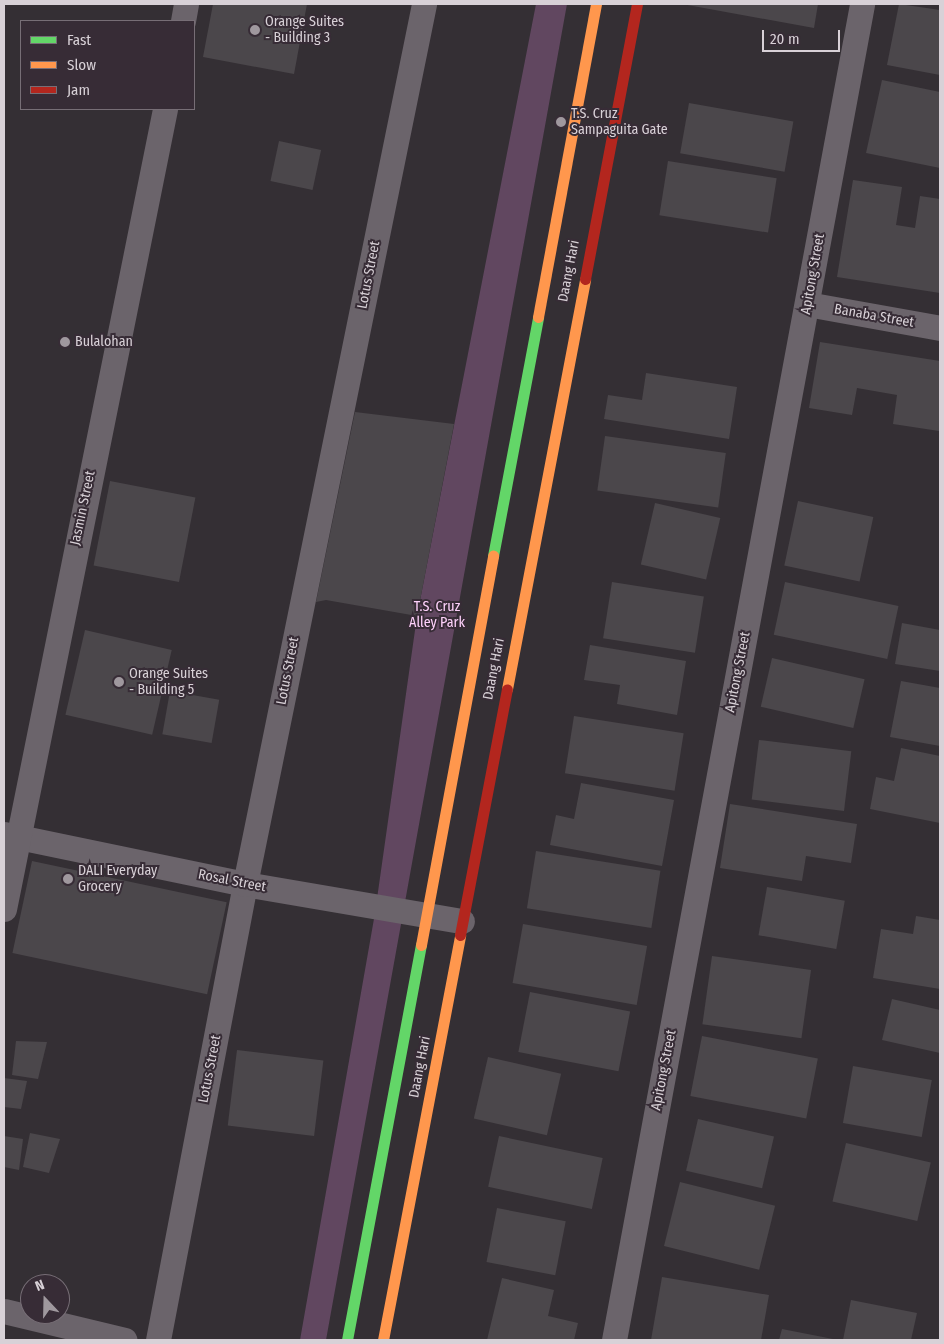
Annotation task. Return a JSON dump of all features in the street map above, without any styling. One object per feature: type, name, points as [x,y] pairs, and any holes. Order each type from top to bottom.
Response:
[{"type":"main road","name":"Daang Hari","points":[[347,1340],[596,4]]},
{"type":"main road","name":"Daang Hari","points":[[384,1340],[637,4]]},
{"type":"street","points":[[183,20],[186,4]]},
{"type":"street","name":"Lotus Street","points":[[158,1340],[245,884],[424,4]]},
{"type":"street","name":"Apitong Street","points":[[614,1340],[862,4]]},
{"type":"street","name":"Jasmin Street","points":[[4,908],[10,836],[165,110]]},
{"type":"street","name":"Banaba Street","points":[[807,304],[940,328]]},
{"type":"street","name":"Rosal Street","points":[[10,836],[245,884],[462,921]]},
{"type":"street","points":[[4,1311],[125,1340]]},
{"type":"green space","name":"T.S. Cruz Alley Park","points":[[536,4],[567,4],[326,1340],[300,1340],[375,913],[417,616]]},
{"type":"building","name":"Orange Suites - Building 3","points":[[213,4],[307,4],[294,74],[203,57]]},
{"type":"building","points":[[682,4],[818,4],[814,28]]},
{"type":"building","points":[[899,4],[940,10],[940,75],[887,65]]},
{"type":"building","points":[[882,80],[940,92],[940,168],[866,153]]},
{"type":"building","points":[[689,103],[793,121],[785,172],[680,153]]},
{"type":"building","points":[[279,141],[321,150],[313,190],[270,181]]},
{"type":"building","points":[[668,161],[777,178],[768,233],[659,215]]},
{"type":"building","points":[[853,180],[902,187],[896,225],[915,228],[920,196],[940,199],[940,293],[837,277]]},
{"type":"building","points":[[820,342],[940,361],[939,431],[893,424],[897,395],[857,388],[852,415],[809,408]]},
{"type":"building","points":[[646,373],[737,387],[729,439],[604,419],[608,395],[642,400]]},
{"type":"building","points":[[355,412],[454,424],[417,616],[326,600],[316,602]]},
{"type":"building","points":[[605,436],[726,453],[718,507],[597,490]]},
{"type":"building","points":[[110,481],[195,498],[179,582],[94,565]]},
{"type":"building","points":[[798,501],[873,517],[860,582],[784,566]]},
{"type":"building","points":[[655,503],[720,518],[706,579],[641,564]]},
{"type":"building","points":[[612,582],[704,597],[695,653],[603,638]]},
{"type":"building","points":[[785,582],[898,606],[887,659],[774,635]]},
{"type":"building","points":[[902,623],[940,630],[940,671],[895,664]]},
{"type":"building","name":"Orange Suites - Building 5","points":[[85,630],[172,650],[152,735],[65,715]]},
{"type":"building","points":[[590,645],[686,661],[677,715],[617,704],[620,685],[584,680]]},
{"type":"building","points":[[772,658],[865,679],[853,728],[761,707]]},
{"type":"building","points":[[901,681],[940,688],[940,746],[890,737]]},
{"type":"building","points":[[170,691],[219,700],[212,743],[162,734]]},
{"type":"building","points":[[574,716],[684,733],[675,791],[565,773]]},
{"type":"building","points":[[759,740],[851,751],[844,811],[752,800]]},
{"type":"building","points":[[901,748],[940,756],[940,823],[870,809],[876,777],[894,781]]},
{"type":"building","points":[[581,783],[674,800],[662,866],[550,845],[556,815],[574,819]]},
{"type":"building","points":[[730,804],[857,824],[851,863],[806,856],[802,881],[720,868]]},
{"type":"building","points":[[536,851],[660,871],[651,928],[527,908]]},
{"type":"building","points":[[32,861],[227,902],[207,994],[12,953]]},
{"type":"building","points":[[767,887],[845,901],[836,949],[758,935]]},
{"type":"building","points":[[916,916],[940,920],[940,989],[873,978],[881,929],[913,934]]},
{"type":"building","points":[[523,924],[647,946],[637,1005],[513,983]]},
{"type":"building","points":[[712,956],[811,970],[801,1038],[702,1024]]},
{"type":"building","points":[[530,992],[630,1011],[618,1071],[518,1052]]},
{"type":"building","points":[[892,999],[940,1010],[940,1053],[882,1040]]},
{"type":"building","points":[[702,1036],[818,1059],[806,1118],[690,1096]]},
{"type":"building","points":[[16,1041],[47,1042],[38,1079],[12,1075]]},
{"type":"building","points":[[237,1050],[323,1061],[314,1136],[228,1125]]},
{"type":"building","points":[[488,1057],[561,1074],[547,1135],[474,1118]]},
{"type":"building","points":[[853,1066],[932,1080],[922,1137],[843,1123]]},
{"type":"building","points":[[4,1078],[27,1081],[21,1109],[4,1107]]},
{"type":"building","points":[[698,1119],[774,1137],[762,1188],[686,1171]]},
{"type":"building","points":[[30,1133],[60,1139],[49,1173],[23,1167]]},
{"type":"building","points":[[4,1136],[23,1139],[19,1170],[4,1167]]},
{"type":"building","points":[[499,1136],[603,1158],[592,1209],[488,1187]]},
{"type":"building","points":[[846,1143],[931,1163],[917,1221],[833,1201]]},
{"type":"building","points":[[680,1182],[775,1206],[759,1270],[664,1246]]},
{"type":"building","points":[[497,1208],[566,1221],[555,1275],[487,1262]]},
{"type":"building","points":[[662,1277],[769,1295],[761,1340],[651,1340]]},
{"type":"building","points":[[502,1278],[554,1290],[548,1316],[578,1323],[574,1340],[487,1340]]},
{"type":"building","points":[[851,1300],[917,1313],[911,1340],[843,1340]]},
{"type":"building","points":[[782,1329],[833,1339],[779,1340]]},
{"type":"traffic: fast","points":[[493,556],[538,317]]},
{"type":"traffic: fast","points":[[347,1340],[421,945]]},
{"type":"traffic: slow","points":[[538,317],[596,4]]},
{"type":"traffic: slow","points":[[507,689],[585,279]]},
{"type":"traffic: slow","points":[[421,945],[493,556]]},
{"type":"traffic: slow","points":[[383,1340],[460,935]]},
{"type":"traffic: jam","points":[[585,279],[637,4]]},
{"type":"traffic: jam","points":[[460,935],[507,689]]},
{"type":"place","name":"Orange Suites - Building 3","points":[[255,30]]},
{"type":"place","name":"T.S. Cruz Sampaguita Gate","points":[[561,122]]},
{"type":"place","name":"Bulalohan","points":[[65,342]]},
{"type":"place","name":"Orange Suites - Building 5","points":[[119,682]]},
{"type":"place","name":"DALI Everyday Grocery","points":[[68,879]]}]
